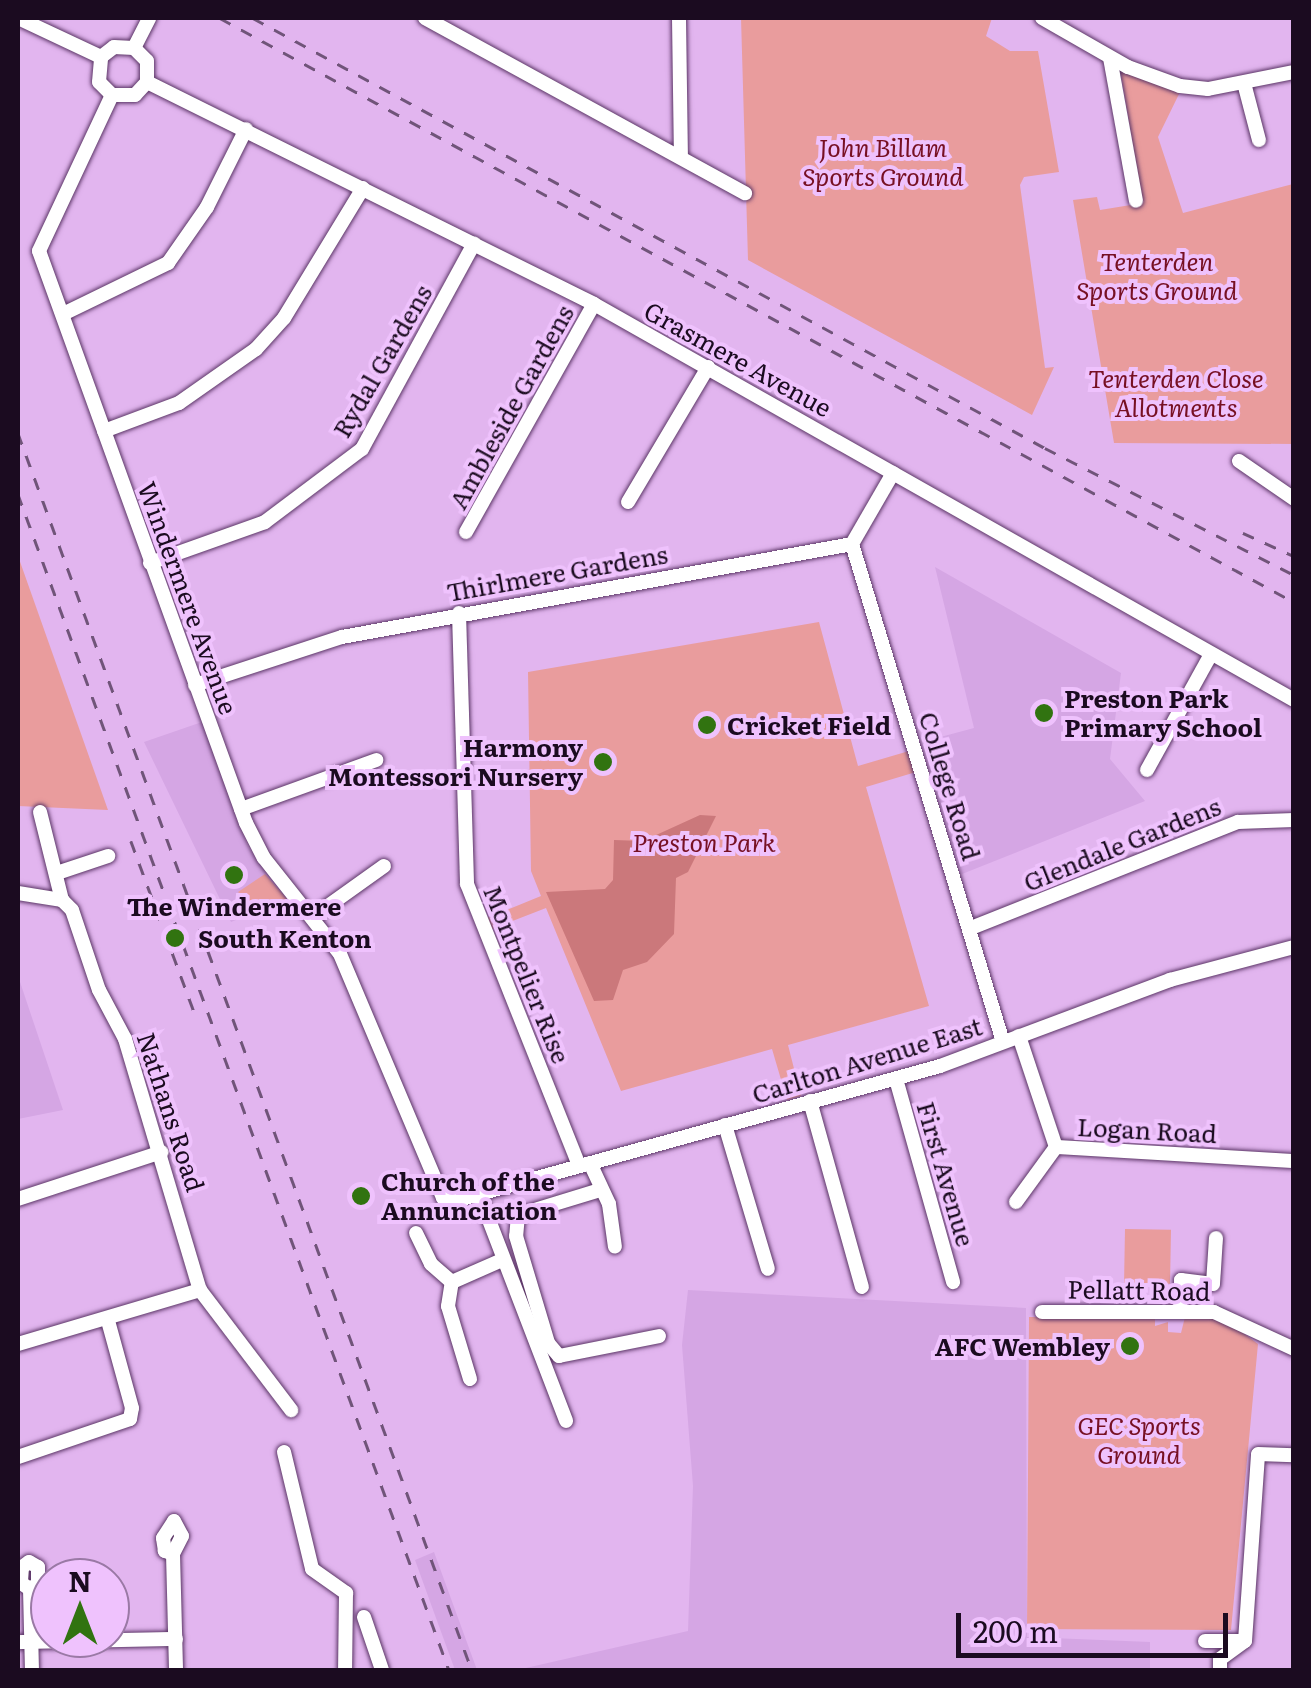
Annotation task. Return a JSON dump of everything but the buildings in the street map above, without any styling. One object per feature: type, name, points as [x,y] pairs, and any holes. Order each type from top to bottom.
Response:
[{"type":"street","points":[[18,18],[101,58]]},
{"type":"street","points":[[134,48],[150,18]]},
{"type":"street","points":[[426,18],[744,194]]},
{"type":"street","points":[[679,18],[680,156]]},
{"type":"street","points":[[1042,18],[1110,58],[1180,86],[1244,83],[1294,72]]},
{"type":"street","points":[[114,47],[134,48],[147,60],[147,82],[134,95],[112,95],[100,82],[101,58],[114,47]]},
{"type":"street","points":[[1110,58],[1136,201]]},
{"type":"street","name":"Grasmere Avenue","points":[[147,82],[594,304],[1294,700]]},
{"type":"street","points":[[1244,83],[1259,140]]},
{"type":"street","name":"Windermere Avenue","points":[[112,95],[41,234],[39,250],[241,809],[264,858],[314,916],[352,976],[449,1201]]},
{"type":"street","points":[[63,314],[168,264],[207,207],[246,129]]},
{"type":"street","points":[[104,430],[179,403],[256,349],[284,318],[363,188]]},
{"type":"street","name":"Rydal Gardens","points":[[150,563],[265,522],[362,450],[474,244]]},
{"type":"street","name":"Ambleside Gardens","points":[[466,532],[594,304]]},
{"type":"street","points":[[628,502],[708,368]]},
{"type":"street","points":[[1240,461],[1294,500]]},
{"type":"street","points":[[852,544],[892,473]]},
{"type":"street","name":"Thirlmere Gardens","points":[[195,685],[342,637],[852,544]]},
{"type":"street","name":"College Road","points":[[852,544],[1003,1042]]},
{"type":"street","name":"Montpelier Rise","points":[[460,613],[466,884],[585,1164],[600,1190],[615,1246]]},
{"type":"street","points":[[1148,770],[1212,654]]},
{"type":"street","points":[[241,809],[376,760]]},
{"type":"street","name":"Nathans Road","points":[[40,812],[60,872],[62,900],[124,1038],[162,1152],[200,1290],[291,1410]]},
{"type":"street","name":"Glendale Gardens","points":[[970,928],[1238,822],[1294,820]]},
{"type":"street","points":[[60,872],[108,856]]},
{"type":"street","points":[[314,916],[384,866]]},
{"type":"street","points":[[18,893],[62,900]]},
{"type":"street","name":"Carlton Avenue East","points":[[449,1201],[896,1079],[1170,980],[1294,946]]},
{"type":"street","name":"Logan Road","points":[[1019,1036],[1056,1147],[1294,1161]]},
{"type":"street","name":"First Avenue","points":[[896,1079],[953,1282]]},
{"type":"street","points":[[810,1102],[862,1288]]},
{"type":"street","points":[[725,1125],[768,1269]]},
{"type":"street","points":[[1016,1202],[1056,1147]]},
{"type":"street","points":[[18,1199],[162,1152]]},
{"type":"street","points":[[600,1190],[518,1215],[516,1236],[548,1342],[559,1356],[659,1336]]},
{"type":"street","points":[[478,1194],[566,1421]]},
{"type":"street","points":[[416,1233],[431,1264],[452,1282]]},
{"type":"street","points":[[1180,1312],[1181,1280],[1213,1284],[1216,1238]]},
{"type":"street","points":[[452,1282],[502,1260]]},
{"type":"street","points":[[452,1282],[448,1306],[470,1379]]},
{"type":"street","points":[[18,1344],[108,1321],[200,1290]]},
{"type":"street","name":"Pellatt Road","points":[[1042,1312],[1180,1312],[1234,1317],[1291,1348]]},
{"type":"street","points":[[18,1457],[130,1418],[132,1408],[108,1321]]},
{"type":"street","points":[[284,1452],[312,1569],[346,1592],[346,1670]]},
{"type":"street","points":[[1245,1641],[1258,1454],[1294,1455]]},
{"type":"street","points":[[174,1554],[176,1670]]},
{"type":"street","points":[[30,1589],[24,1642],[32,1670]]},
{"type":"street","points":[[364,1618],[382,1670]]},
{"type":"street","points":[[24,1642],[176,1640]]},
{"type":"street","points":[[1205,1641],[1245,1641]]},
{"type":"street","points":[[1220,1670],[1220,1659],[1245,1641]]},
{"type":"shaded area","name":"Preston Park Primary School","points":[[935,567],[1121,673],[1110,759],[1145,801],[962,874],[922,742],[974,728]]},
{"type":"shaded area","points":[[202,722],[248,847],[287,899],[231,922],[144,742]]},
{"type":"shaded area","points":[[700,815],[716,816],[688,872],[676,878],[674,934],[647,962],[623,970],[613,1000],[594,1001],[546,892],[605,889],[613,880],[614,840],[643,841]]},
{"type":"shaded area","points":[[18,976],[63,1110],[18,1119]]},
{"type":"shaded area","points":[[688,1290],[1026,1308],[1027,1637],[1150,1642],[1150,1670],[517,1670],[688,1631],[693,1486],[682,1345]]},
{"type":"shaded area","points":[[434,1552],[477,1670],[455,1670],[432,1607],[415,1560]]},
{"type":"green space","name":"John Billam Sports Ground","points":[[741,18],[992,18],[986,36],[1010,51],[1038,51],[1059,172],[1024,177],[1020,185],[1045,368],[1054,367],[1032,415],[748,260]]},
{"type":"green space","name":"Tenterden Sports Ground","points":[[1120,68],[1180,92],[1158,137],[1183,213],[1293,184],[1293,444],[1114,443],[1073,200],[1097,197],[1100,210],[1143,203]]},
{"type":"green space","points":[[18,556],[108,810],[18,806]]},
{"type":"green space","name":"Preston Park","points":[[819,622],[858,766],[909,751],[916,772],[866,787],[929,1006],[788,1045],[801,1096],[787,1100],[772,1049],[621,1091],[546,908],[492,929],[487,918],[541,896],[531,871],[528,672]]},
{"type":"green space","points":[[265,874],[287,899],[258,911],[238,892]]},
{"type":"green space","points":[[1125,1229],[1171,1230],[1170,1284],[1124,1283]]},
{"type":"green space","name":"GEC Sports Ground","points":[[1029,1317],[1155,1318],[1155,1326],[1168,1322],[1168,1332],[1181,1333],[1185,1317],[1202,1317],[1227,1321],[1258,1344],[1231,1630],[1027,1629]]},
{"type":"railway","points":[[220,18],[1294,602]]},
{"type":"railway","points":[[253,18],[1045,448],[1294,575]]},
{"type":"railway","points":[[18,433],[472,1670]]},
{"type":"railway","points":[[18,494],[449,1670]]},
{"type":"railway","points":[[1243,533],[1294,556]]},
{"type":"railway","points":[[131,841],[195,1014]]},
{"type":"place","name":"Preston Park Primary School","points":[[1044,713]]},
{"type":"place","name":"Cricket Field","points":[[707,725]]},
{"type":"place","name":"Harmony Montessori Nursery","points":[[603,762]]},
{"type":"place","name":"The Windermere","points":[[234,875]]},
{"type":"place","name":"South Kenton","points":[[175,938]]},
{"type":"place","name":"Church of the Annunciation","points":[[361,1196]]},
{"type":"place","name":"AFC Wembley","points":[[1130,1346]]},
{"type":"park label","name":"Tenterden Close Allotments","points":[[1176,394]]}]
